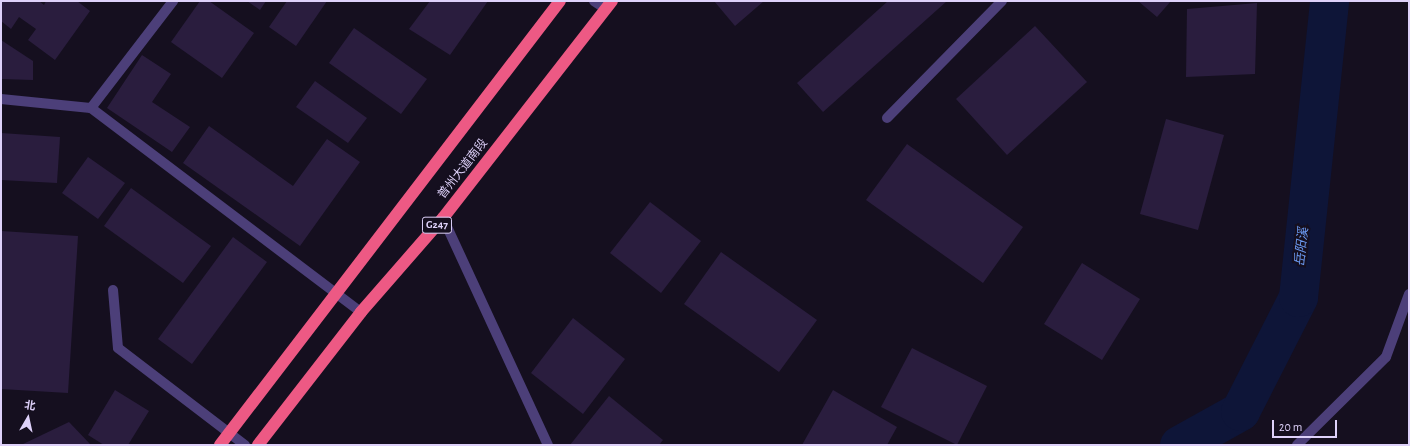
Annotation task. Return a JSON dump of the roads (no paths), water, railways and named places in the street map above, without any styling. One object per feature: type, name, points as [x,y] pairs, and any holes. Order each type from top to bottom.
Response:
[{"type":"highway","name":"普州大道南段","points":[[220,445],[560,1]]},
{"type":"highway","name":"普州大道南段","points":[[258,445],[361,312],[443,218],[609,5]]},
{"type":"street","points":[[91,108],[173,1]]},
{"type":"street","points":[[594,1],[609,5]]},
{"type":"street","points":[[887,118],[1002,1]]},
{"type":"street","points":[[1,99],[91,108],[361,312]]},
{"type":"street","points":[[443,218],[548,445]]},
{"type":"street","points":[[113,290],[118,348],[245,445]]},
{"type":"street","points":[[1297,445],[1386,357],[1409,294]]},
{"type":"waterway","name":"岳阳溪","points":[[1179,445],[1240,411],[1298,297],[1329,1]]}]
